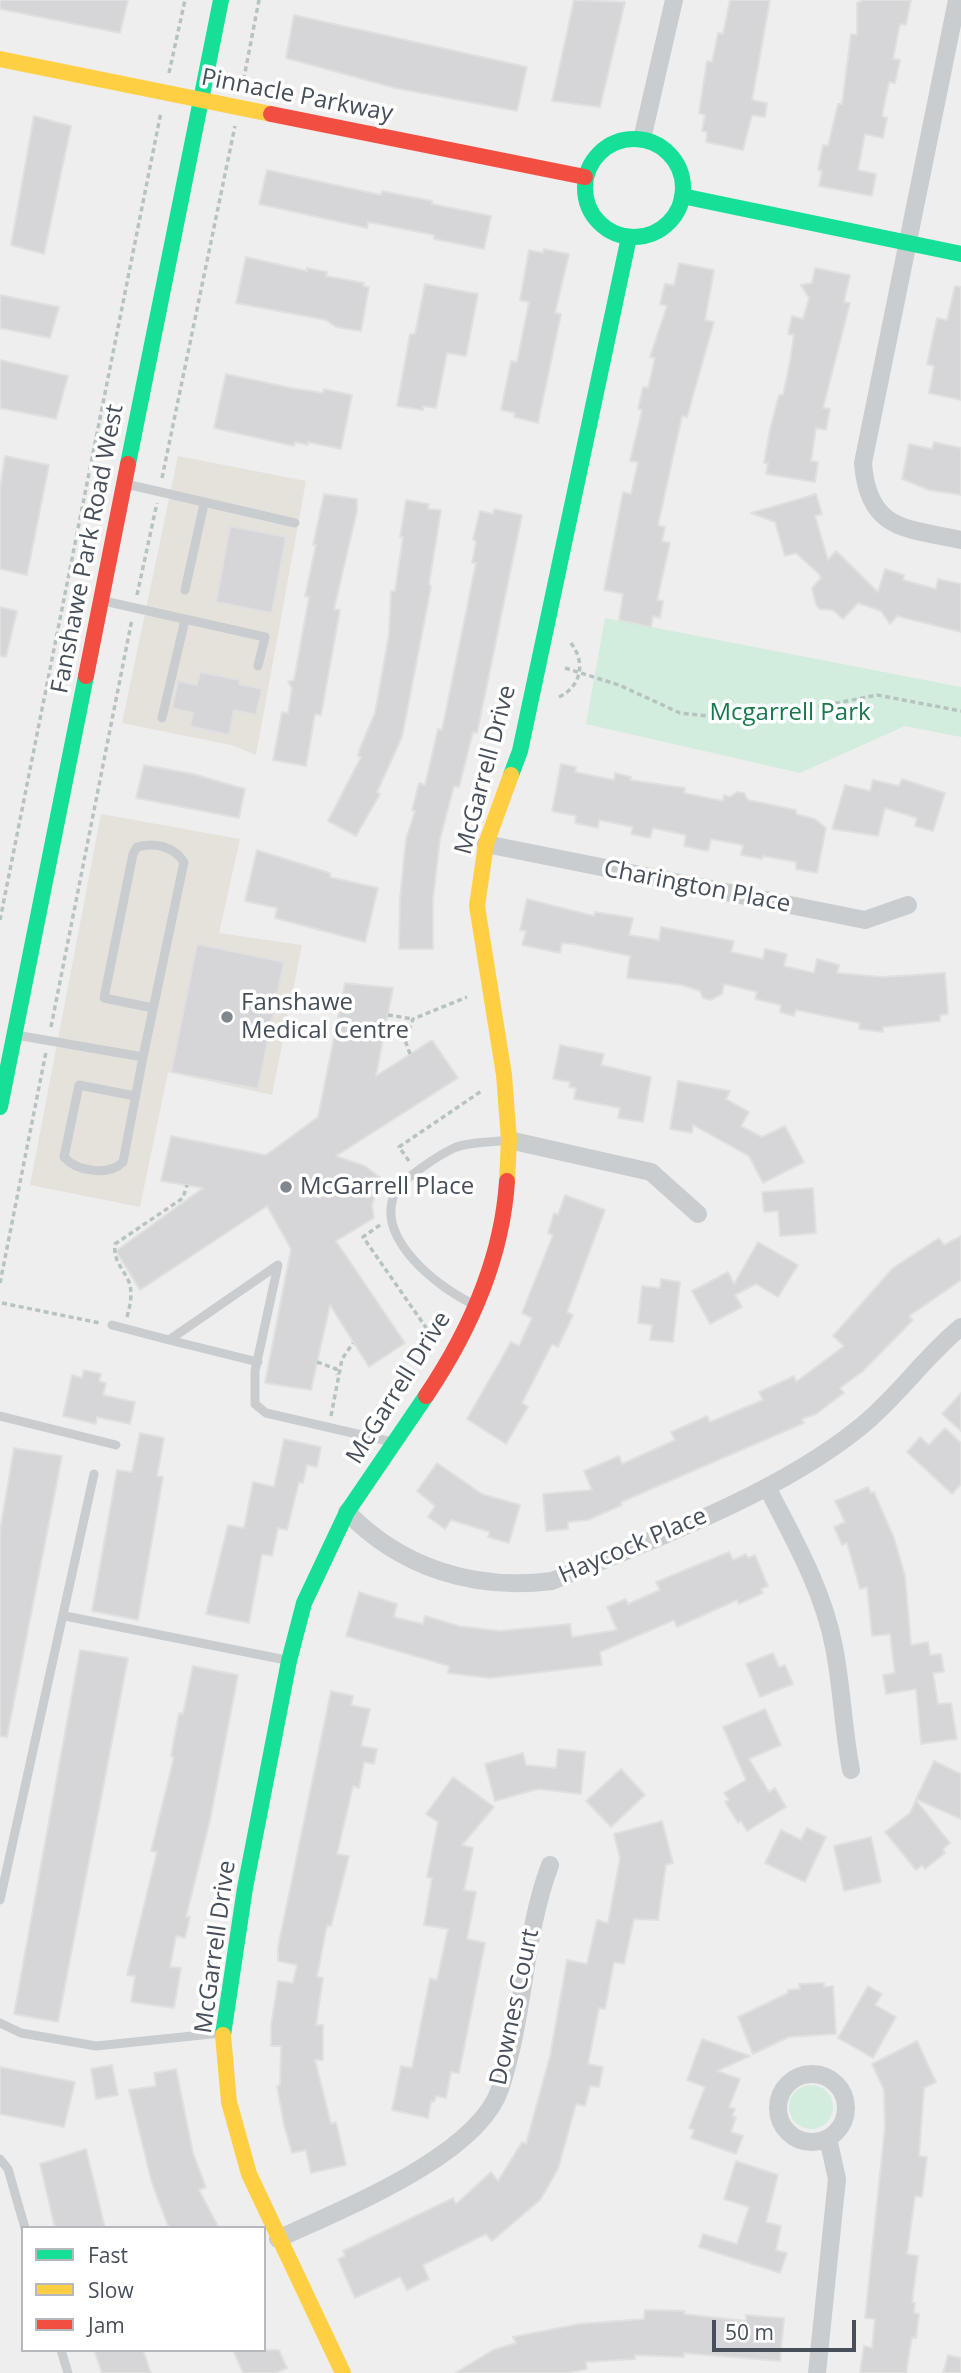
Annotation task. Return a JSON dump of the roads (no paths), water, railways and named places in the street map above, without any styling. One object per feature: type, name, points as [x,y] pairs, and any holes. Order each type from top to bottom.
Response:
[{"type":"street","name":"Fanshawe Park Road West","points":[[0,1107],[7,1032],[101,600],[220,0]]},
{"type":"street","points":[[642,139],[674,0]]},
{"type":"street","points":[[957,0],[863,463],[865,488],[877,510],[895,526],[961,540]]},
{"type":"street","name":"Pinnacle Parkway","points":[[0,59],[585,177]]},
{"type":"street","points":[[625,139],[642,139],[664,148],[675,161],[682,179],[682,196],[674,215],[665,225],[650,234],[629,237],[603,226],[592,214],[584,191],[585,177],[595,157],[608,146],[625,139]]},
{"type":"street","points":[[682,196],[961,254]]},
{"type":"street","name":"McGarrell Drive","points":[[343,2373],[249,2174],[229,2102],[223,2032],[245,1888],[289,1661],[304,1603],[347,1512],[441,1374],[477,1306],[494,1257],[505,1207],[509,1140],[504,1075],[477,906],[486,844],[520,751],[629,237]]},
{"type":"street","name":"Charington Place","points":[[486,844],[865,920],[908,905]]},
{"type":"street","points":[[509,1140],[651,1172],[698,1213]]},
{"type":"street","name":"Haycock Place","points":[[347,1512],[358,1524],[408,1558],[438,1571],[479,1583],[522,1585],[552,1581],[767,1487],[810,1463],[860,1428],[961,1327]]},
{"type":"street","points":[[767,1487],[811,1572],[834,1646],[842,1722],[851,1770]]},
{"type":"street","name":"Downes Court","points":[[278,2239],[431,2164],[478,2123],[500,2091],[536,1902],[550,1865]]},
{"type":"street","points":[[817,2373],[837,2179],[828,2138]]},
{"type":"lane","points":[[124,484],[295,523]]},
{"type":"lane","points":[[185,590],[204,504]]},
{"type":"lane","points":[[101,600],[265,637],[258,666]]},
{"type":"lane","points":[[162,718],[185,620]]},
{"type":"lane","points":[[135,1096],[79,1085],[65,1157],[70,1164],[106,1172],[116,1169],[123,1162],[135,1096],[142,1057],[153,1008],[184,862],[178,854],[150,843],[137,847],[133,854],[104,998],[153,1008]]},
{"type":"lane","points":[[7,1032],[142,1057]]},
{"type":"lane","points":[[477,1306],[447,1291],[420,1269],[395,1232],[391,1209],[396,1191],[421,1169],[456,1147],[509,1140]]},
{"type":"lane","points":[[169,1340],[278,1265],[258,1362],[255,1404],[266,1413],[394,1443]]},
{"type":"lane","points":[[112,1325],[258,1362]]},
{"type":"lane","points":[[0,1416],[116,1445]]},
{"type":"lane","points":[[0,1900],[65,1616],[94,1474]]},
{"type":"lane","points":[[65,1616],[289,1661]]},
{"type":"lane","points":[[0,2023],[21,2033],[96,2046],[223,2032]]},
{"type":"lane","points":[[0,2159],[8,2169],[24,2226]]},
{"type":"lane","points":[[62,2352],[68,2373]]},
{"type":"place","name":"Fanshawe Medical Centre","points":[[227,1017]]},
{"type":"place","name":"McGarrell Place","points":[[286,1187]]},
{"type":"park label","name":"Mcgarrell Park","points":[[790,713]]}]
